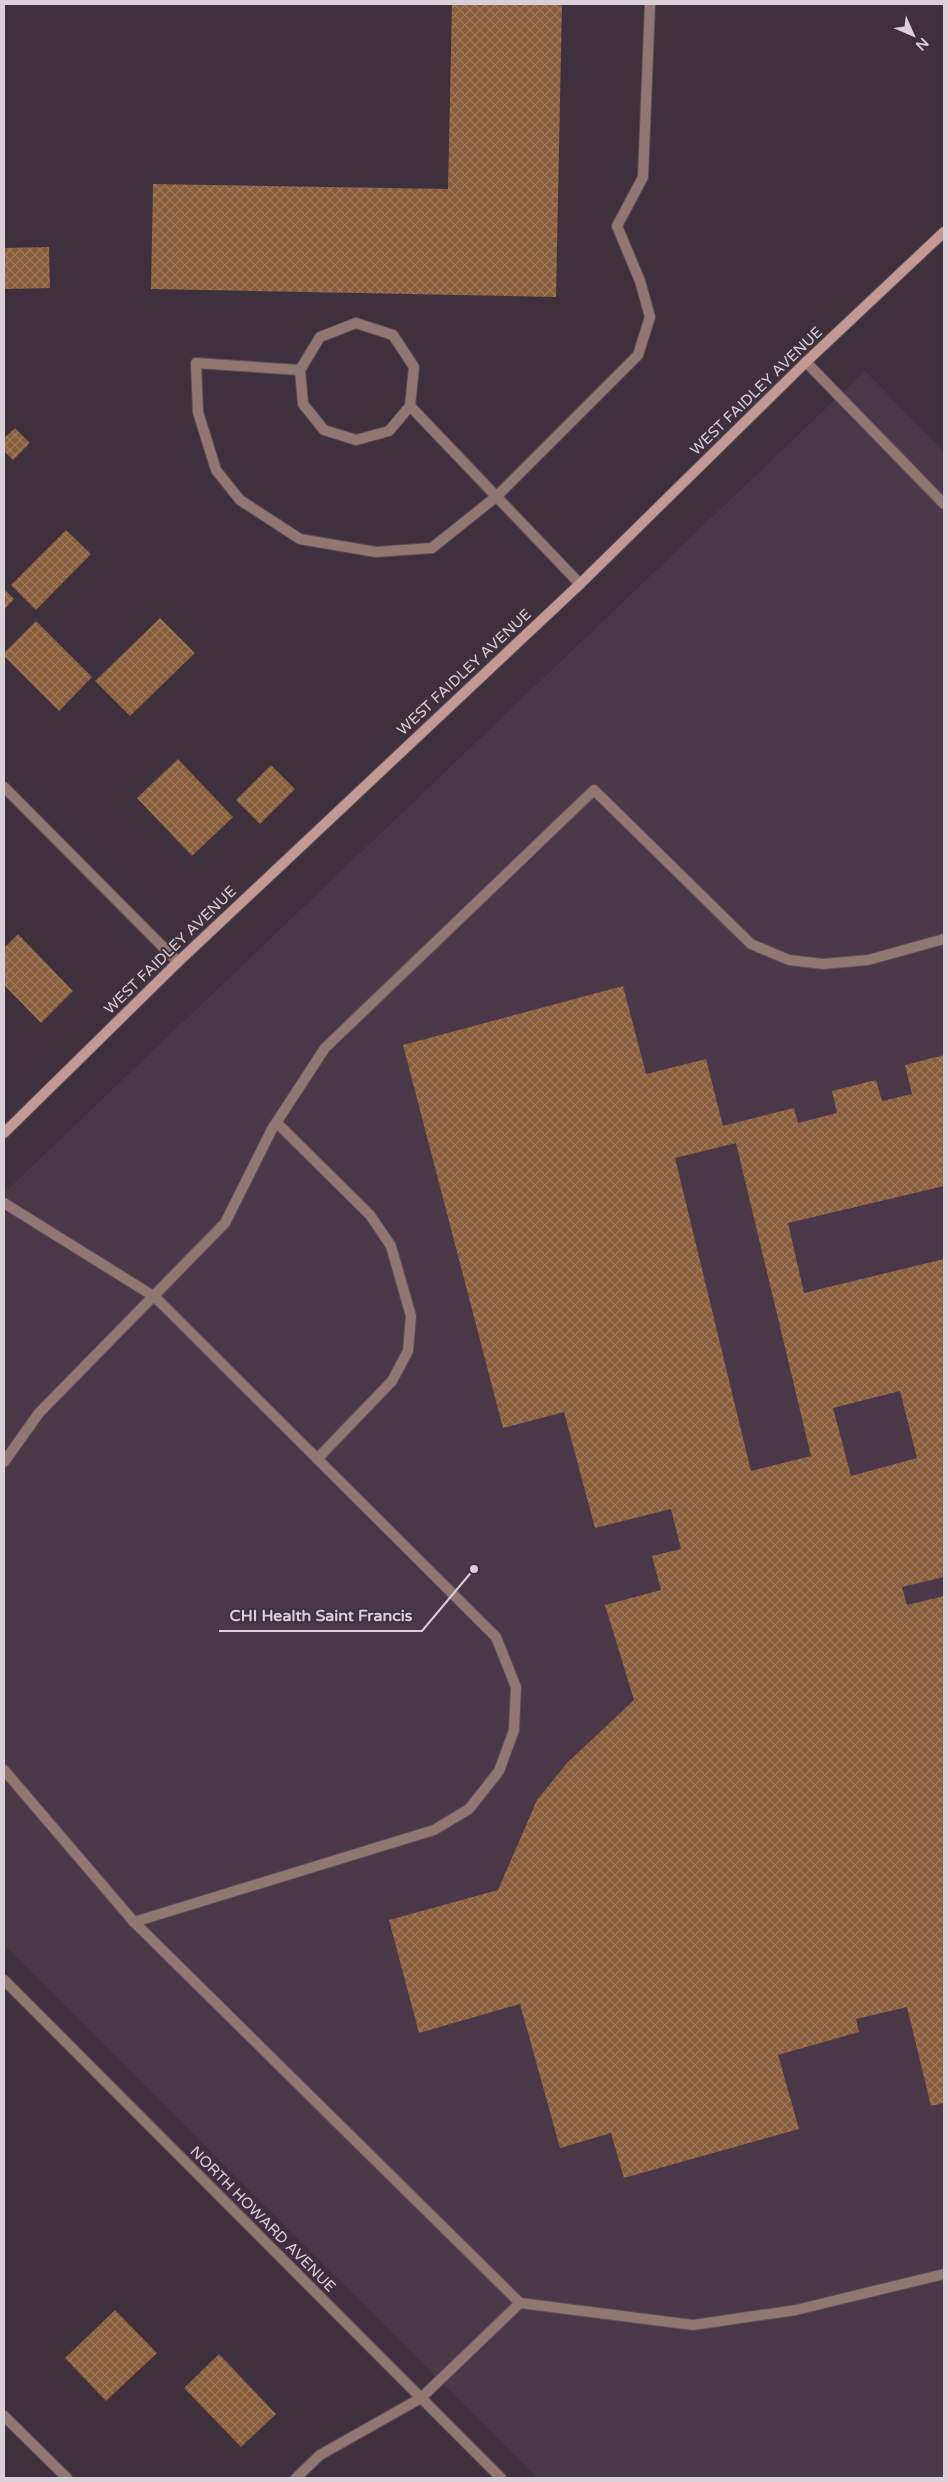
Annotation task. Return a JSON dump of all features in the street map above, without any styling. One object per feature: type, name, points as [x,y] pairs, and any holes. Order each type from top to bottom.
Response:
[{"type":"street","points":[[300,370],[196,363],[198,412],[216,470],[240,500],[300,539],[376,552],[432,548],[497,496],[638,355],[650,317],[640,281],[617,226],[643,176],[650,4]]},
{"type":"street","name":"WEST FAIDLEY AVENUE","points":[[4,1133],[178,962],[580,584],[806,362],[944,232]]},
{"type":"street","points":[[356,323],[393,335],[414,367],[410,406],[389,431],[356,440],[324,430],[303,404],[300,370],[320,337],[356,323]]},
{"type":"street","points":[[806,362],[944,504]]},
{"type":"street","points":[[410,406],[580,584]]},
{"type":"street","points":[[4,787],[178,962]]},
{"type":"street","points":[[4,1462],[39,1413],[155,1297],[225,1223],[277,1123],[325,1048],[594,790],[752,944],[789,960],[823,964],[868,960],[944,938]]},
{"type":"street","points":[[277,1123],[370,1215],[391,1246],[411,1316],[408,1351],[392,1381],[317,1459]]},
{"type":"street","points":[[4,1203],[155,1297],[496,1637],[516,1687],[514,1730],[499,1771],[469,1810],[434,1830],[134,1922]]},
{"type":"street","points":[[4,1770],[134,1922],[520,2303],[693,2325],[796,2310],[944,2274]]},
{"type":"street","name":"NORTH HOWARD AVENUE","points":[[4,1980],[501,2478]]},
{"type":"street","points":[[296,2478],[320,2455],[421,2398],[520,2303]]},
{"type":"street","points":[[4,2416],[67,2478]]},
{"type":"shaded area","points":[[865,371],[944,452],[944,2478],[537,2478],[4,1945],[4,1193]]},
{"type":"building","points":[[452,4],[562,4],[556,297],[151,289],[153,184],[448,189]]},
{"type":"building","points":[[49,247],[50,288],[4,289],[4,248]]},
{"type":"building","points":[[15,428],[30,443],[13,460],[4,451],[4,438]]},
{"type":"building","points":[[66,530],[91,554],[36,610],[11,585]]},
{"type":"building","points":[[4,589],[14,599],[4,610]]},
{"type":"building","points":[[160,618],[195,653],[130,716],[95,681]]},
{"type":"building","points":[[36,621],[92,677],[59,711],[4,656],[4,653]]},
{"type":"building","points":[[178,759],[233,817],[192,856],[137,798]]},
{"type":"building","points":[[271,765],[295,789],[260,824],[236,800]]},
{"type":"building","points":[[18,934],[73,991],[41,1023],[4,985],[4,948]]},
{"type":"building","points":[[623,986],[646,1074],[706,1059],[723,1126],[794,1108],[798,1123],[837,1113],[832,1091],[876,1080],[882,1101],[912,1094],[905,1065],[944,1055],[944,1186],[788,1223],[804,1293],[944,1259],[944,1577],[902,1587],[907,1605],[944,1596],[944,2103],[931,2106],[907,2007],[856,2019],[859,2032],[778,2055],[799,2129],[624,2178],[611,2133],[560,2148],[520,2004],[419,2033],[389,1920],[498,1890],[537,1800],[567,1763],[634,1700],[605,1605],[661,1590],[652,1556],[681,1549],[671,1509],[595,1528],[564,1412],[503,1428],[403,1045]],"holes":[[[736,1143],[811,1456],[751,1471],[675,1158]],[[900,1391],[917,1458],[851,1476],[833,1408]]]},
{"type":"building","points":[[115,2310],[157,2353],[106,2401],[65,2358]]},
{"type":"building","points":[[219,2354],[276,2414],[241,2447],[184,2388]]},
{"type":"place","name":"CHI Health Saint Francis","points":[[474,1569]]}]
